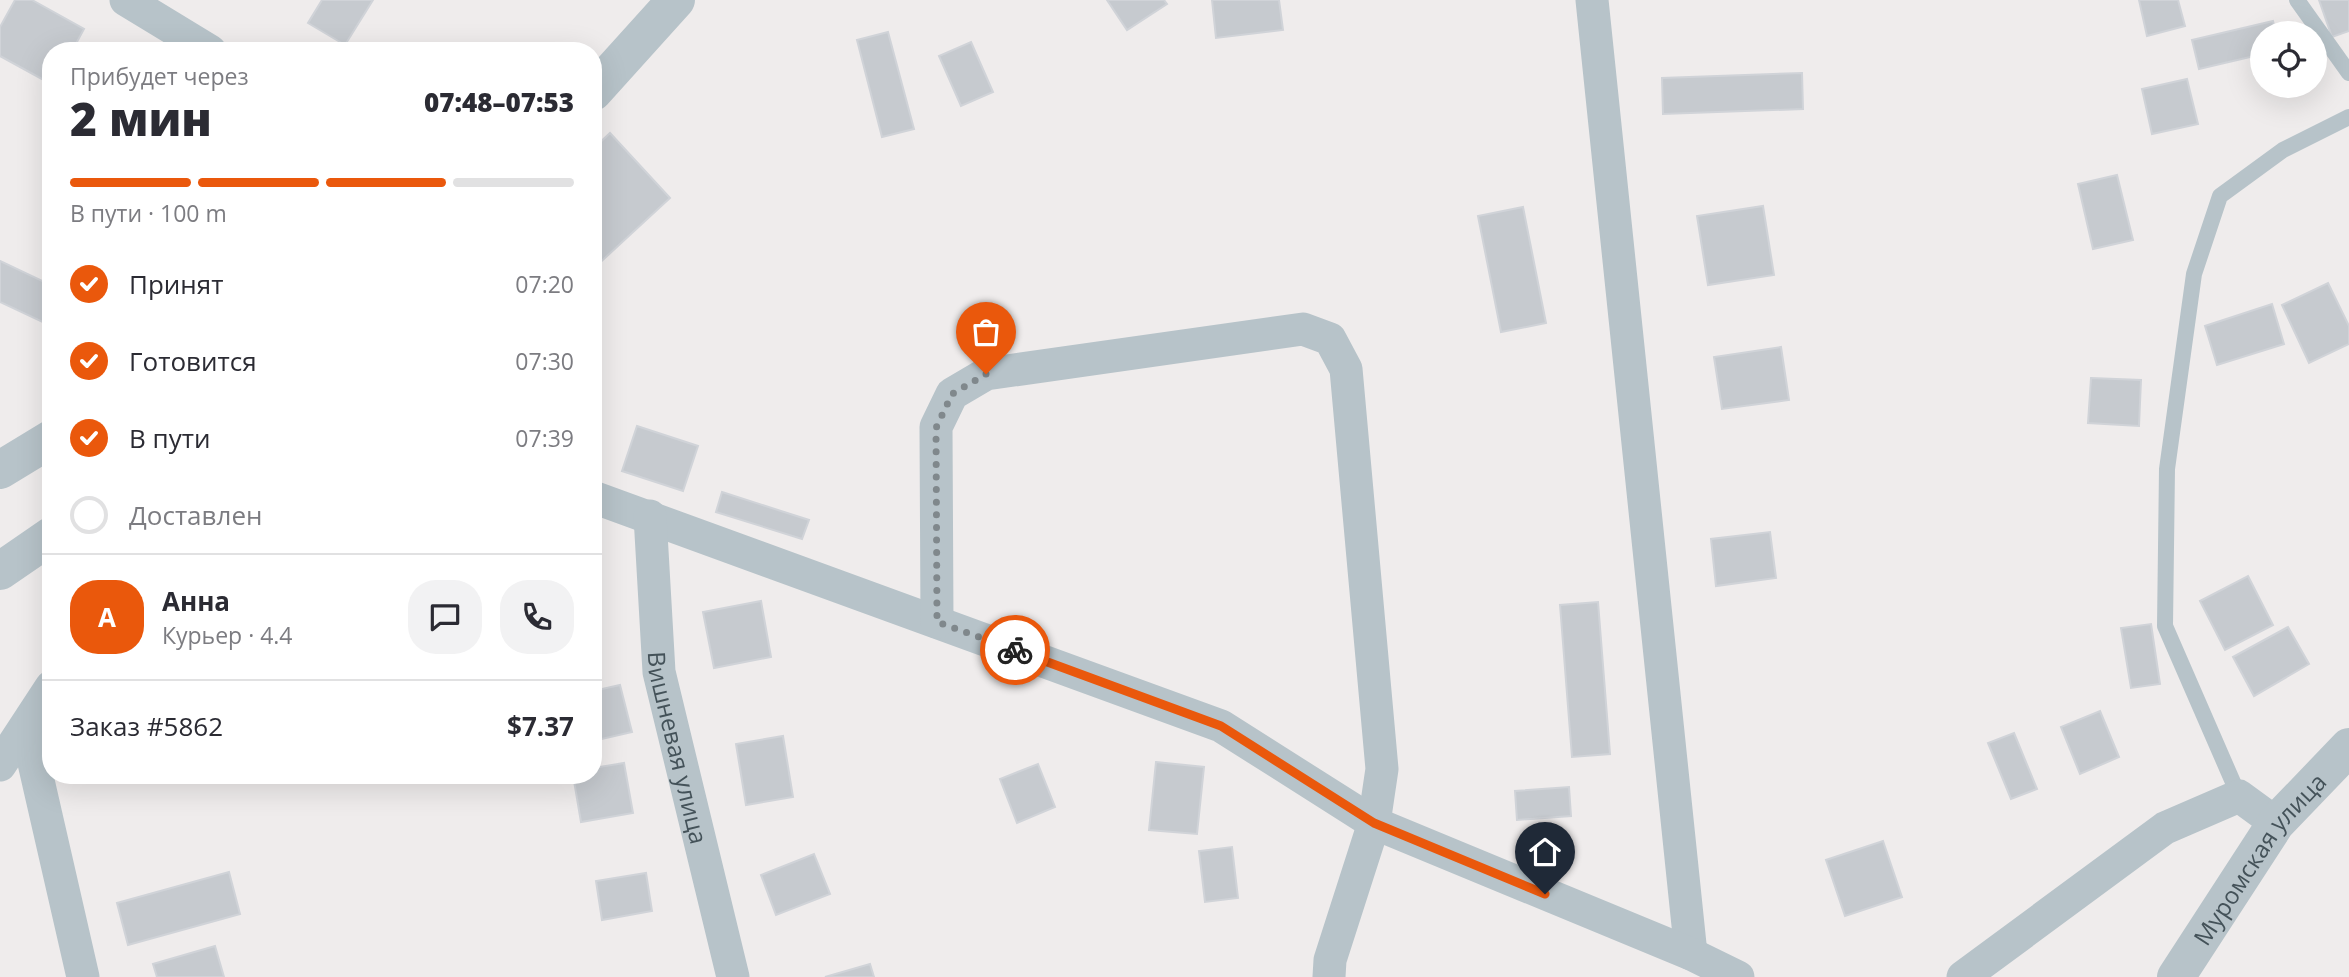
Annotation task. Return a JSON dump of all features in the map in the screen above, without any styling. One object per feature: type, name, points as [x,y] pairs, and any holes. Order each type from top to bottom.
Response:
[{"type":"street","points":[[126,0],[195,42]]},
{"type":"street","points":[[602,82],[676,0]]},
{"type":"street","points":[[1592,0],[1691,954]]},
{"type":"street","points":[[937,622],[936,428],[952,394],[986,374],[1303,329],[1331,339],[1346,369],[1382,769],[1374,823],[1330,960],[1329,977]]},
{"type":"street","points":[[0,470],[42,444]]},
{"type":"street","points":[[602,500],[1221,726],[1374,823],[1691,954],[1738,977]]},
{"type":"street","name":"Вишневая улица","points":[[650,516],[659,672],[733,977]]},
{"type":"street","points":[[0,570],[42,542]]},
{"type":"street","points":[[0,765],[42,702]]},
{"type":"street","points":[[26,728],[83,977]]},
{"type":"street","name":"Муромская улица","points":[[2176,977],[2276,823],[2349,747]]},
{"type":"street","points":[[1963,977],[2165,828],[2239,796],[2276,823]]},
{"type":"lane","points":[[2297,0],[2349,73]]},
{"type":"lane","points":[[2239,796],[2165,626],[2167,469],[2194,274],[2220,196],[2283,150],[2349,117]]},
{"type":"building","points":[[15,0],[32,0],[84,29],[77,42],[42,42],[42,79],[0,56],[0,27]]},
{"type":"building","points":[[322,0],[373,0],[347,42],[340,42],[308,23]]},
{"type":"building","points":[[1107,0],[1164,0],[1167,4],[1127,30]]},
{"type":"building","points":[[1212,0],[1279,0],[1283,30],[1216,38]]},
{"type":"building","points":[[2139,0],[2178,0],[2185,26],[2147,36]]},
{"type":"building","points":[[2319,0],[2349,0],[2349,31],[2332,37]]},
{"type":"building","points":[[2250,26],[2250,57],[2199,69],[2192,40]]},
{"type":"building","points":[[888,32],[914,129],[882,137],[857,40]]},
{"type":"building","points":[[971,42],[993,92],[961,106],[939,56]]},
{"type":"building","points":[[1802,73],[1803,109],[1663,114],[1662,78]]},
{"type":"building","points":[[2187,79],[2198,124],[2152,134],[2142,89]]},
{"type":"building","points":[[610,133],[670,198],[602,261],[602,141]]},
{"type":"building","points":[[2117,175],[2133,240],[2093,249],[2078,184]]},
{"type":"building","points":[[1763,206],[1774,275],[1708,285],[1697,216]]},
{"type":"building","points":[[1523,207],[1546,323],[1501,332],[1478,216]]},
{"type":"building","points":[[0,261],[42,281],[42,322],[0,302]]},
{"type":"building","points":[[2328,283],[2349,326],[2349,344],[2309,363],[2282,305]]},
{"type":"building","points":[[2272,304],[2284,344],[2217,365],[2205,326]]},
{"type":"building","points":[[1781,347],[1789,400],[1722,409],[1714,357]]},
{"type":"building","points":[[2091,378],[2141,380],[2139,426],[2088,423]]},
{"type":"building","points":[[637,426],[698,446],[683,491],[622,471]]},
{"type":"building","points":[[722,492],[809,520],[802,539],[716,512]]},
{"type":"building","points":[[1770,532],[1776,578],[1716,586],[1711,539]]},
{"type":"building","points":[[2248,576],[2273,625],[2225,650],[2200,601]]},
{"type":"building","points":[[761,601],[771,657],[714,668],[703,612]]},
{"type":"building","points":[[1598,602],[1610,754],[1572,757],[1560,605]]},
{"type":"building","points":[[2151,624],[2160,684],[2131,688],[2121,628]]},
{"type":"building","points":[[2288,627],[2309,664],[2254,696],[2233,657]]},
{"type":"building","points":[[620,685],[632,732],[602,739],[602,689]]},
{"type":"building","points":[[2100,711],[2119,757],[2080,774],[2061,727]]},
{"type":"building","points":[[2014,733],[2037,789],[2011,799],[1988,743]]},
{"type":"building","points":[[783,736],[793,797],[746,805],[736,744]]},
{"type":"building","points":[[1156,762],[1204,767],[1197,834],[1149,830]]},
{"type":"building","points":[[624,763],[633,813],[581,822],[575,784],[602,784],[602,767]]},
{"type":"building","points":[[1038,764],[1055,807],[1017,823],[1000,779]]},
{"type":"building","points":[[1569,787],[1571,816],[1517,820],[1515,791]]},
{"type":"building","points":[[1883,841],[1902,897],[1845,916],[1826,860]]},
{"type":"building","points":[[1232,847],[1238,898],[1205,902],[1199,851]]},
{"type":"building","points":[[814,854],[830,894],[776,915],[761,875]]},
{"type":"building","points":[[229,872],[240,914],[128,945],[117,903]]},
{"type":"building","points":[[646,873],[652,911],[602,920],[596,881]]},
{"type":"building","points":[[215,946],[224,977],[157,977],[153,964]]},
{"type":"building","points":[[870,964],[874,977],[825,977]]},
{"type":"way so far","points":[[986,374],[952,394],[936,428],[937,622],[1015,650]]},
{"type":"route","points":[[1015,650],[1221,726],[1374,823],[1545,894]]}]
